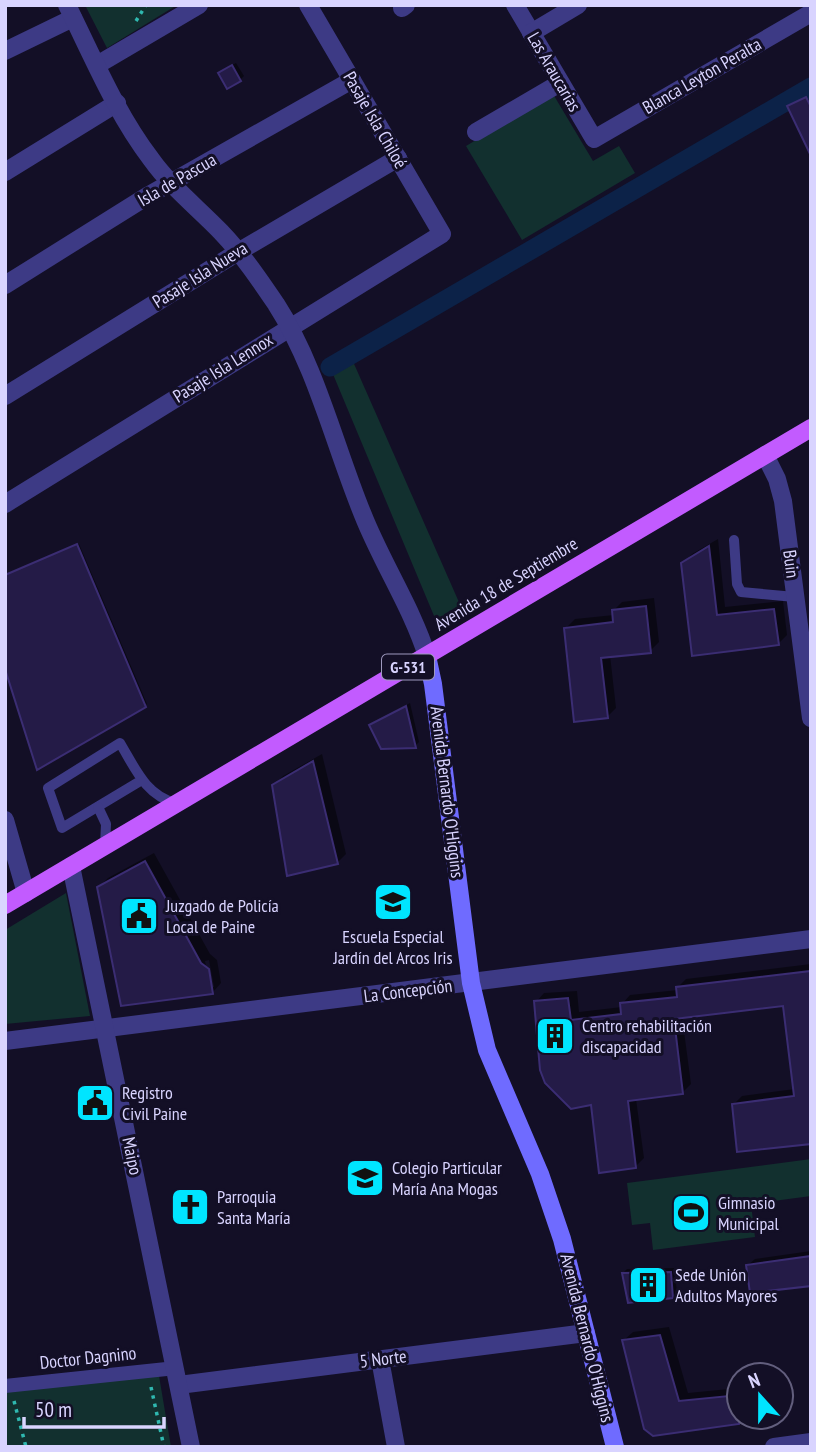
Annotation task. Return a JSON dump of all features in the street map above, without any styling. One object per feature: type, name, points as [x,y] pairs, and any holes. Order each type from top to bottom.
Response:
[{"type":"main road","name":"Avenida 18 de Septiembre","points":[[5,905],[811,428]]},
{"type":"main road","name":"Avenida Bernardo O'Higgins","points":[[427,656],[471,983],[487,1050],[551,1204],[615,1447]]},
{"type":"street","points":[[97,65],[198,5]]},
{"type":"street","name":"Pasaje Isla Chiloé","points":[[308,5],[442,234]]},
{"type":"street","name":"Las Araucarias","points":[[515,5],[594,139]]},
{"type":"street","points":[[531,33],[578,5]]},
{"type":"street","points":[[5,51],[70,11]]},
{"type":"street","name":"Avenida Bernardo O'Higgins","points":[[70,11],[142,146],[171,183],[238,252],[290,327],[379,554],[418,630],[427,656]]},
{"type":"street","name":"Blanca Leyton Peralta","points":[[594,139],[811,13]]},
{"type":"street","name":"Isla de Pascua","points":[[5,285],[171,183],[352,80]]},
{"type":"street","points":[[476,132],[560,83]]},
{"type":"street","points":[[5,172],[117,103]]},
{"type":"street","name":"Pasaje Isla Nueva","points":[[5,396],[238,252],[398,158]]},
{"type":"street","name":"Pasaje Isla Lennox","points":[[5,504],[442,234]]},
{"type":"street","name":"Buin","points":[[765,455],[777,479],[783,501],[795,597],[805,633],[811,718]]},
{"type":"street","points":[[5,820],[26,893]]},
{"type":"street","name":"Maipo","points":[[71,866],[191,1447]]},
{"type":"street","name":"La Concepción","points":[[5,1041],[811,939]]},
{"type":"street","name":"5 Norte","points":[[177,1376],[380,1359],[586,1333]]},
{"type":"street","points":[[380,1359],[396,1447]]},
{"type":"street","name":"Doctor Dagnino","points":[[8,1386],[148,1371],[177,1376]]},
{"type":"street","points":[[774,1447],[811,1442]]},
{"type":"lane","points":[[734,540],[737,584],[741,592],[795,597]]},
{"type":"lane","points":[[142,780],[62,828],[48,788],[120,743],[142,780],[155,795],[177,804]]},
{"type":"lane","points":[[98,807],[106,824],[105,847]]},
{"type":"path","points":[[148,1371],[164,1447]]},
{"type":"path","points":[[8,1386],[26,1447]]},
{"type":"green space","points":[[85,5],[177,5],[107,48]]},
{"type":"green space","points":[[553,94],[593,161],[619,146],[635,173],[522,240],[466,146]]},
{"type":"green space","points":[[351,357],[462,609],[437,623],[330,367]]},
{"type":"green space","points":[[66,893],[90,1016],[5,1024],[5,930]]},
{"type":"green space","name":"Gimnasio Municipal","points":[[811,1159],[811,1196],[751,1204],[755,1237],[653,1250],[650,1223],[632,1225],[627,1183]]},
{"type":"green space","points":[[157,1364],[171,1447],[5,1447],[5,1381]]},
{"type":"building","points":[[232,65],[241,81],[227,89],[218,73]]},
{"type":"building","points":[[806,97],[811,107],[811,156],[787,106]]},
{"type":"building","points":[[77,544],[146,707],[37,770],[5,669],[5,575]]},
{"type":"building","points":[[709,546],[717,615],[774,609],[779,645],[692,656],[681,563]]},
{"type":"building","points":[[646,606],[651,653],[601,658],[608,718],[574,722],[564,628],[613,622],[612,610]]},
{"type":"building","points":[[406,706],[416,748],[381,749],[369,725]]},
{"type":"building","points":[[313,761],[338,864],[287,876],[272,785]]},
{"type":"building","name":"Juzgado de Policía Local de Paine","points":[[145,861],[201,963],[209,969],[213,994],[121,1006],[97,887]]},
{"type":"building","points":[[811,971],[811,1144],[737,1152],[732,1104],[794,1096],[783,1006],[674,1019],[683,1094],[628,1101],[636,1168],[599,1173],[591,1105],[571,1109],[545,1083],[540,1070],[534,1001],[568,998],[571,1020],[621,1014],[620,1003],[677,997],[676,987]]},
{"type":"building","points":[[811,1256],[811,1286],[750,1293],[746,1265]]},
{"type":"building","name":"Sede Unión Adultos Mayores","points":[[671,1272],[673,1298],[628,1303],[622,1273]]},
{"type":"building","points":[[660,1335],[679,1401],[725,1396],[725,1426],[653,1436],[644,1429],[622,1340]]},
{"type":"waterway","points":[[330,367],[811,87]]},
{"type":"place","name":"Escuela Especial Jardín del Arcos Iris","points":[[393,902]]},
{"type":"place","name":"Juzgado de Policía Local de Paine","points":[[139,916]]},
{"type":"place","name":"Centro rehabilitación discapacidad","points":[[555,1036]]},
{"type":"place","name":"Registro Civil Paine","points":[[95,1103]]},
{"type":"place","name":"Colegio Particular María Ana Mogas","points":[[365,1178]]},
{"type":"place","name":"Parroquia Santa María","points":[[190,1207]]},
{"type":"place","name":"Gimnasio Municipal","points":[[691,1213]]},
{"type":"place","name":"Sede Unión Adultos Mayores","points":[[648,1285]]}]
